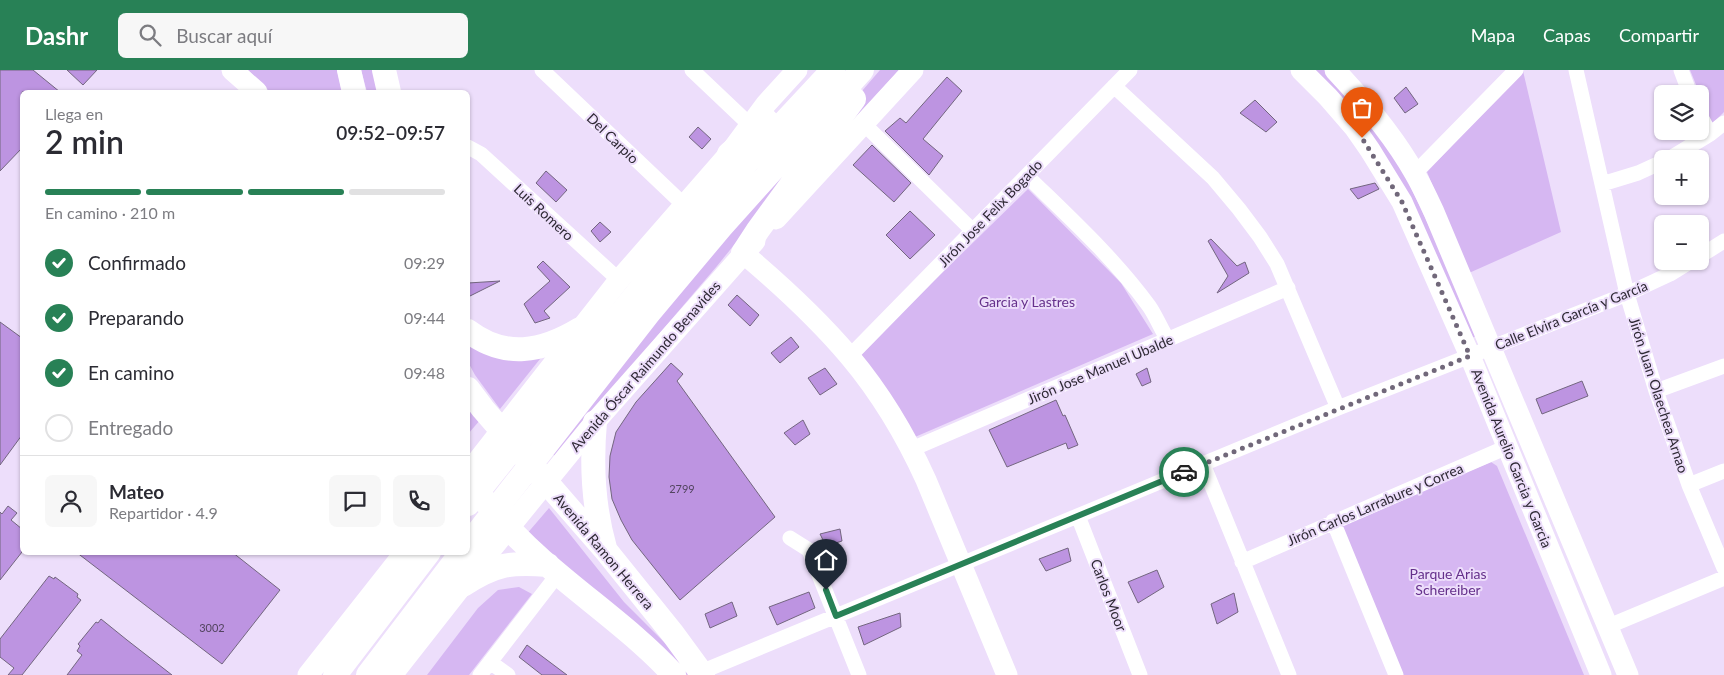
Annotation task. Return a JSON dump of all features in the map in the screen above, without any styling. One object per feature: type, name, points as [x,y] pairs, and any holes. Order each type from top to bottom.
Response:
[{"type":"main road","points":[[232,70],[252,90]]},
{"type":"main road","points":[[349,70],[354,90]]},
{"type":"main road","points":[[362,70],[367,90]]},
{"type":"main road","points":[[384,70],[389,90]]},
{"type":"main road","points":[[399,70],[404,90]]},
{"type":"main road","points":[[730,154],[766,104],[797,70]]},
{"type":"main road","points":[[470,470],[619,280],[684,205],[730,154],[825,70]]},
{"type":"main road","name":"Avenida Óscar Raimundo Benavides","points":[[470,543],[639,308],[691,226],[833,70]]},
{"type":"main road","name":"Avenida Óscar Raimundo Benavides","points":[[470,502],[639,308],[720,228],[862,70]]},
{"type":"main road","points":[[875,70],[743,253],[784,289],[850,356],[896,421],[912,450],[1007,675]]},
{"type":"main road","name":"Avenida Óscar Raimundo Benavides","points":[[368,675],[462,569],[509,528],[597,420],[743,253],[913,70]]},
{"type":"main road","name":"Avenida Aurelio Garcia y Garcia","points":[[1301,70],[1354,127],[1402,202],[1470,356],[1601,675]]},
{"type":"main road","name":"Avenida Aurelio Garcia y Garcia","points":[[1335,70],[1375,116],[1395,143],[1415,173],[1434,212],[1628,675]]},
{"type":"main road","points":[[470,332],[488,344],[504,349],[518,350],[548,344],[580,329]]},
{"type":"main road","points":[[543,376],[540,386],[543,402],[555,418],[564,423],[574,425],[597,420],[592,457],[593,484],[597,516],[607,552]]},
{"type":"main road","name":"Avenida Ramon Herrera","points":[[470,391],[607,552],[702,673]]},
{"type":"main road","points":[[470,481],[509,528],[553,570],[645,646],[674,675]]},
{"type":"main road","points":[[462,569],[472,562],[470,554]]},
{"type":"main road","points":[[308,675],[403,555]]},
{"type":"main road","points":[[335,675],[427,555]]},
{"type":"main road","points":[[462,569],[486,572],[508,564],[526,563],[553,570]]},
{"type":"main road","name":"Avenida Óscar Raimundo Benavides","points":[[392,675],[462,569]]},
{"type":"street","name":"Del Carpio","points":[[542,70],[684,205]]},
{"type":"street","points":[[692,70],[750,125]]},
{"type":"street","name":"Jirón Jose Felix Bogado","points":[[850,356],[1130,70]]},
{"type":"street","points":[[1415,173],[1516,70]]},
{"type":"street","name":"Jirón Juan Olaechea Arnao","points":[[1576,70],[1627,294],[1656,391],[1689,485],[1724,568]]},
{"type":"street","points":[[1681,70],[1687,85]]},
{"type":"street","points":[[1114,86],[1218,184],[1260,237],[1277,264],[1288,288],[1338,408]]},
{"type":"street","points":[[1684,150],[1724,123]]},
{"type":"street","points":[[864,124],[973,231]]},
{"type":"street","name":"Luis Romero","points":[[470,148],[481,154],[619,280]]},
{"type":"street","points":[[1602,184],[1638,173],[1654,166]]},
{"type":"street","points":[[1027,176],[1129,280],[1150,308],[1168,340]]},
{"type":"street","points":[[1709,251],[1724,242]]},
{"type":"street","name":"Calle Elvira García y García","points":[[702,673],[1338,408],[1627,294],[1676,270]]},
{"type":"street","name":"Jirón Jose Manuel Ubalde","points":[[912,450],[1288,288]]},
{"type":"street","points":[[1656,391],[1724,366]]},
{"type":"street","name":"Jirón Carlos Larrabure y Correa","points":[[1242,562],[1507,447]]},
{"type":"street","points":[[1203,464],[1289,675]]},
{"type":"street","points":[[1689,485],[1724,471]]},
{"type":"street","name":"Carlos Moor","points":[[1078,516],[1140,675]]},
{"type":"street","points":[[1333,521],[1396,675]]},
{"type":"street","points":[[790,538],[809,550],[859,675]]},
{"type":"street","points":[[480,675],[553,570]]},
{"type":"street","points":[[1609,626],[1724,578]]},
{"type":"street","points":[[490,662],[508,675]]},
{"type":"green space","points":[[248,70],[337,70],[342,90],[268,90]]},
{"type":"green space","points":[[361,70],[374,70],[379,90],[366,90]]},
{"type":"green space","points":[[880,70],[899,70],[806,173],[862,91]]},
{"type":"green space","points":[[1310,70],[1327,70],[1381,137],[1404,173],[1480,334],[1468,340],[1438,269]]},
{"type":"green space","points":[[1690,70],[1724,70],[1724,112],[1712,124],[1709,117],[1709,85],[1696,85]]},
{"type":"green space","points":[[1523,71],[1561,232],[1469,273],[1427,172]]},
{"type":"green space","points":[[808,148],[717,266],[555,456],[551,453],[647,330],[725,239]]},
{"type":"green space","name":"Garcia y Lastres","points":[[1028,189],[1121,283],[1153,334],[915,437],[860,353]]},
{"type":"green space","points":[[470,337],[548,349],[500,409],[470,366]]},
{"type":"green space","points":[[470,405],[481,419],[470,432]]},
{"type":"green space","name":"Parque Arias Schereiber","points":[[1491,462],[1497,466],[1584,675],[1389,675],[1329,530]]},
{"type":"green space","points":[[549,508],[624,602],[693,671],[687,675],[622,617],[525,536]]},
{"type":"green space","points":[[519,587],[532,594],[469,675],[427,675],[478,608],[498,590]]},
{"type":"building","points":[[0,70],[33,70],[58,90],[20,90],[20,150],[0,171]]},
{"type":"building","points":[[67,70],[97,70],[83,85]]},
{"type":"building","points":[[947,77],[962,91],[923,139],[943,156],[929,175],[885,131],[900,118],[906,123]]},
{"type":"building","points":[[1406,87],[1418,104],[1405,113],[1394,98]]},
{"type":"building","points":[[1255,100],[1277,122],[1266,132],[1240,113]]},
{"type":"building","points":[[698,127],[711,139],[702,149],[689,137]]},
{"type":"building","points":[[872,145],[911,183],[894,202],[853,165]]},
{"type":"building","points":[[546,171],[567,190],[556,202],[536,183]]},
{"type":"building","points":[[1375,183],[1379,189],[1358,199],[1350,189]]},
{"type":"building","points":[[910,211],[935,235],[910,259],[886,235]]},
{"type":"building","points":[[600,222],[611,232],[600,242],[591,231]]},
{"type":"building","points":[[1211,239],[1237,266],[1245,262],[1249,273],[1217,293],[1228,276],[1208,241]]},
{"type":"building","points":[[543,261],[570,287],[544,311],[550,318],[535,323],[524,304],[550,281],[537,267]]},
{"type":"building","points":[[500,281],[470,296],[470,283]]},
{"type":"building","points":[[737,295],[759,315],[750,326],[728,305]]},
{"type":"building","points":[[0,322],[20,337],[20,438],[0,465]]},
{"type":"building","points":[[791,337],[799,347],[780,363],[771,353]]},
{"type":"building","points":[[671,363],[683,374],[677,381],[775,517],[680,600],[632,540],[612,499],[609,477],[610,456],[616,432],[636,402]]},
{"type":"building","points":[[825,368],[837,384],[820,395],[808,378]]},
{"type":"building","points":[[1147,368],[1151,382],[1142,386],[1136,374]]},
{"type":"building","points":[[1582,381],[1588,396],[1542,414],[1536,399]]},
{"type":"building","points":[[1056,400],[1078,445],[1068,449],[1066,443],[1007,467],[989,430]]},
{"type":"building","points":[[803,420],[810,434],[795,445],[784,433]]},
{"type":"building","points":[[8,506],[17,513],[11,520],[20,527],[20,555],[0,580],[0,512],[2,514]]},
{"type":"building","points":[[840,529],[842,541],[826,546],[820,534]]},
{"type":"building","points":[[1068,548],[1071,561],[1046,571],[1039,559]]},
{"type":"building","points":[[80,555],[236,555],[280,590],[222,664]]},
{"type":"building","points":[[1157,570],[1164,587],[1138,603],[1128,582]]},
{"type":"building","points":[[49,576],[54,579],[55,577],[78,594],[77,597],[81,600],[22,675],[8,675],[14,668],[0,657],[0,639]]},
{"type":"building","points":[[809,592],[815,608],[777,625],[769,607]]},
{"type":"building","points":[[1234,593],[1238,612],[1217,624],[1211,604]]},
{"type":"building","points":[[732,602],[737,616],[710,628],[705,614]]},
{"type":"building","points":[[900,613],[901,627],[864,645],[858,627]]},
{"type":"building","points":[[101,619],[172,675],[67,675],[82,655],[77,651],[80,646],[78,644],[96,622],[98,623]]},
{"type":"building","points":[[527,645],[567,675],[542,675],[519,657]]},
{"type":"way so far","points":[[1184,472],[1470,356],[1402,202],[1362,138]]},
{"type":"route","points":[[826,590],[836,616],[1184,472]]}]
